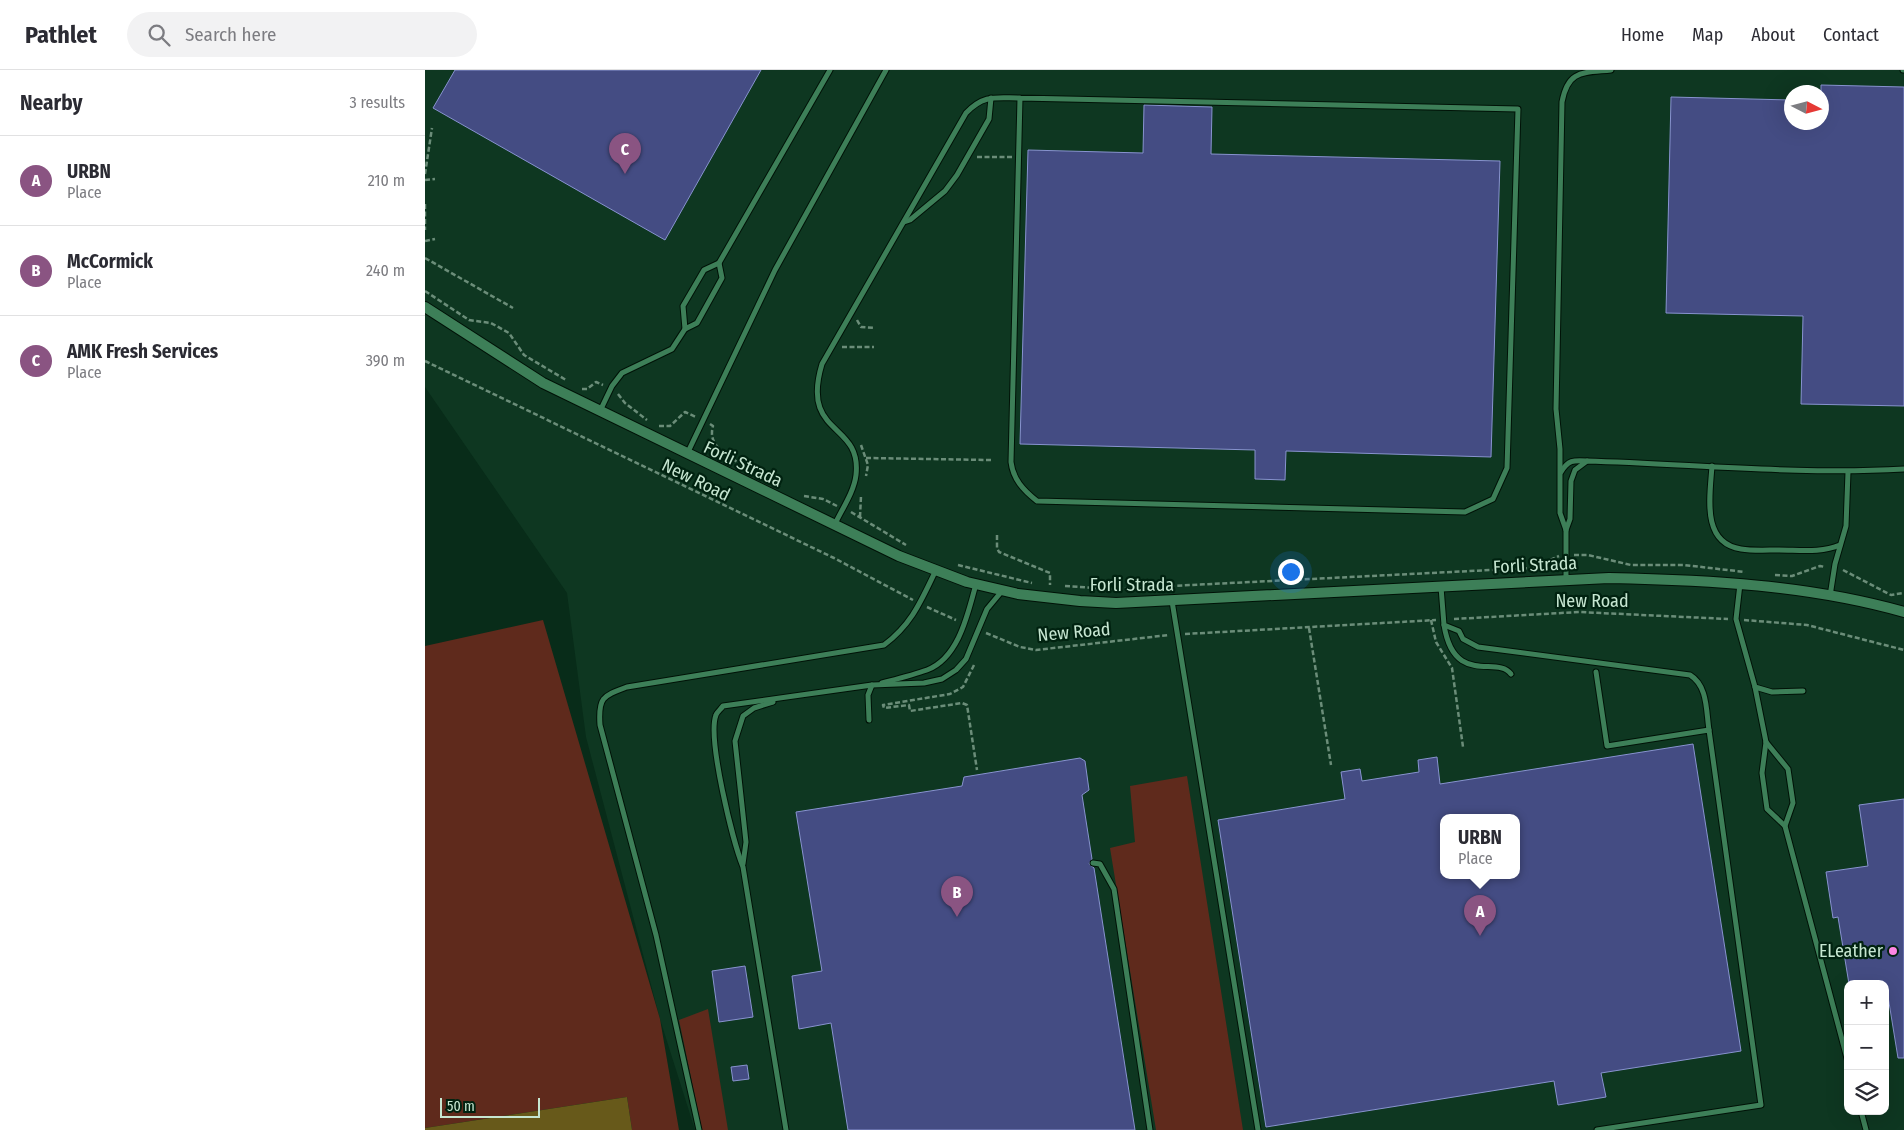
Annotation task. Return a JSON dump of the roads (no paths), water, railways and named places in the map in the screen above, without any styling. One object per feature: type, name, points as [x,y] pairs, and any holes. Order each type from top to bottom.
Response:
[{"type":"street","name":"Forli Strada","points":[[425,307],[543,383],[687,455],[899,556],[977,584],[1002,590],[1080,601],[1117,603],[1618,578],[1740,583],[1877,604],[1904,612]]},
{"type":"lane","points":[[685,329],[683,306],[704,270],[719,263],[829,70]]},
{"type":"lane","points":[[687,455],[775,270],[886,70]]},
{"type":"lane","points":[[1567,530],[1560,513],[1560,472],[1556,409],[1562,102],[1565,85],[1575,75],[1611,70]]},
{"type":"lane","points":[[904,222],[910,220],[945,191],[957,175],[989,120],[991,98]]},
{"type":"lane","points":[[834,525],[856,477],[856,462],[852,447],[843,434],[832,428],[823,417],[818,405],[817,380],[822,364],[966,113],[977,102],[991,98],[1020,98],[1518,109],[1507,468],[1493,500],[1465,512],[1037,501],[1017,481],[1011,462],[1020,98]]},
{"type":"lane","points":[[600,412],[612,386],[622,373],[672,349],[685,329],[697,323],[722,278],[719,263]]},
{"type":"lane","points":[[1560,472],[1572,460],[1848,472],[1904,468]]},
{"type":"lane","points":[[1566,580],[1567,530],[1570,519],[1571,481],[1575,470],[1587,461]]},
{"type":"lane","points":[[1712,466],[1709,501],[1712,527],[1724,544],[1741,549],[1812,551],[1831,549],[1840,545]]},
{"type":"lane","points":[[1829,596],[1846,526],[1848,472]]},
{"type":"lane","points":[[699,1130],[656,935],[600,725],[599,710],[602,699],[607,694],[627,686],[884,645],[900,632],[919,604],[936,570]]},
{"type":"lane","points":[[1740,583],[1736,619],[1755,688],[1766,742],[1762,773],[1767,809],[1785,826],[1844,1047]]},
{"type":"lane","points":[[786,1130],[743,866],[735,845],[725,805],[715,737],[716,716],[723,706],[872,685],[929,670],[941,662],[958,637],[977,584]]},
{"type":"lane","points":[[1441,587],[1444,625],[1449,646],[1463,661],[1478,667],[1501,667],[1508,669],[1511,674]]},
{"type":"lane","points":[[872,685],[925,683],[942,678],[956,670],[966,659],[987,609],[1002,590]]},
{"type":"lane","points":[[1172,601],[1258,1130]]},
{"type":"lane","points":[[1444,625],[1459,631],[1463,639],[1470,644],[1488,650],[1690,675],[1699,680],[1703,690],[1761,1106],[1597,1130]]},
{"type":"lane","points":[[1596,672],[1607,746],[1709,730]]},
{"type":"lane","points":[[869,720],[868,695],[872,685]]},
{"type":"lane","points":[[1755,688],[1772,692],[1803,691]]},
{"type":"lane","points":[[743,866],[746,842],[735,741],[743,716],[754,708],[783,699]]},
{"type":"lane","points":[[1766,742],[1788,768],[1793,803],[1785,826]]},
{"type":"lane","points":[[1093,863],[1101,864],[1114,888],[1150,1130]]},
{"type":"lane","points":[[1862,1115],[1866,1130]]},
{"type":"place","name":"AMK Fresh Services","points":[[625,174]]},
{"type":"place","name":"McCormick","points":[[957,917]]},
{"type":"place","name":"URBN","points":[[1480,936]]},
{"type":"place","name":"ELeather","points":[[1893,951]]}]
